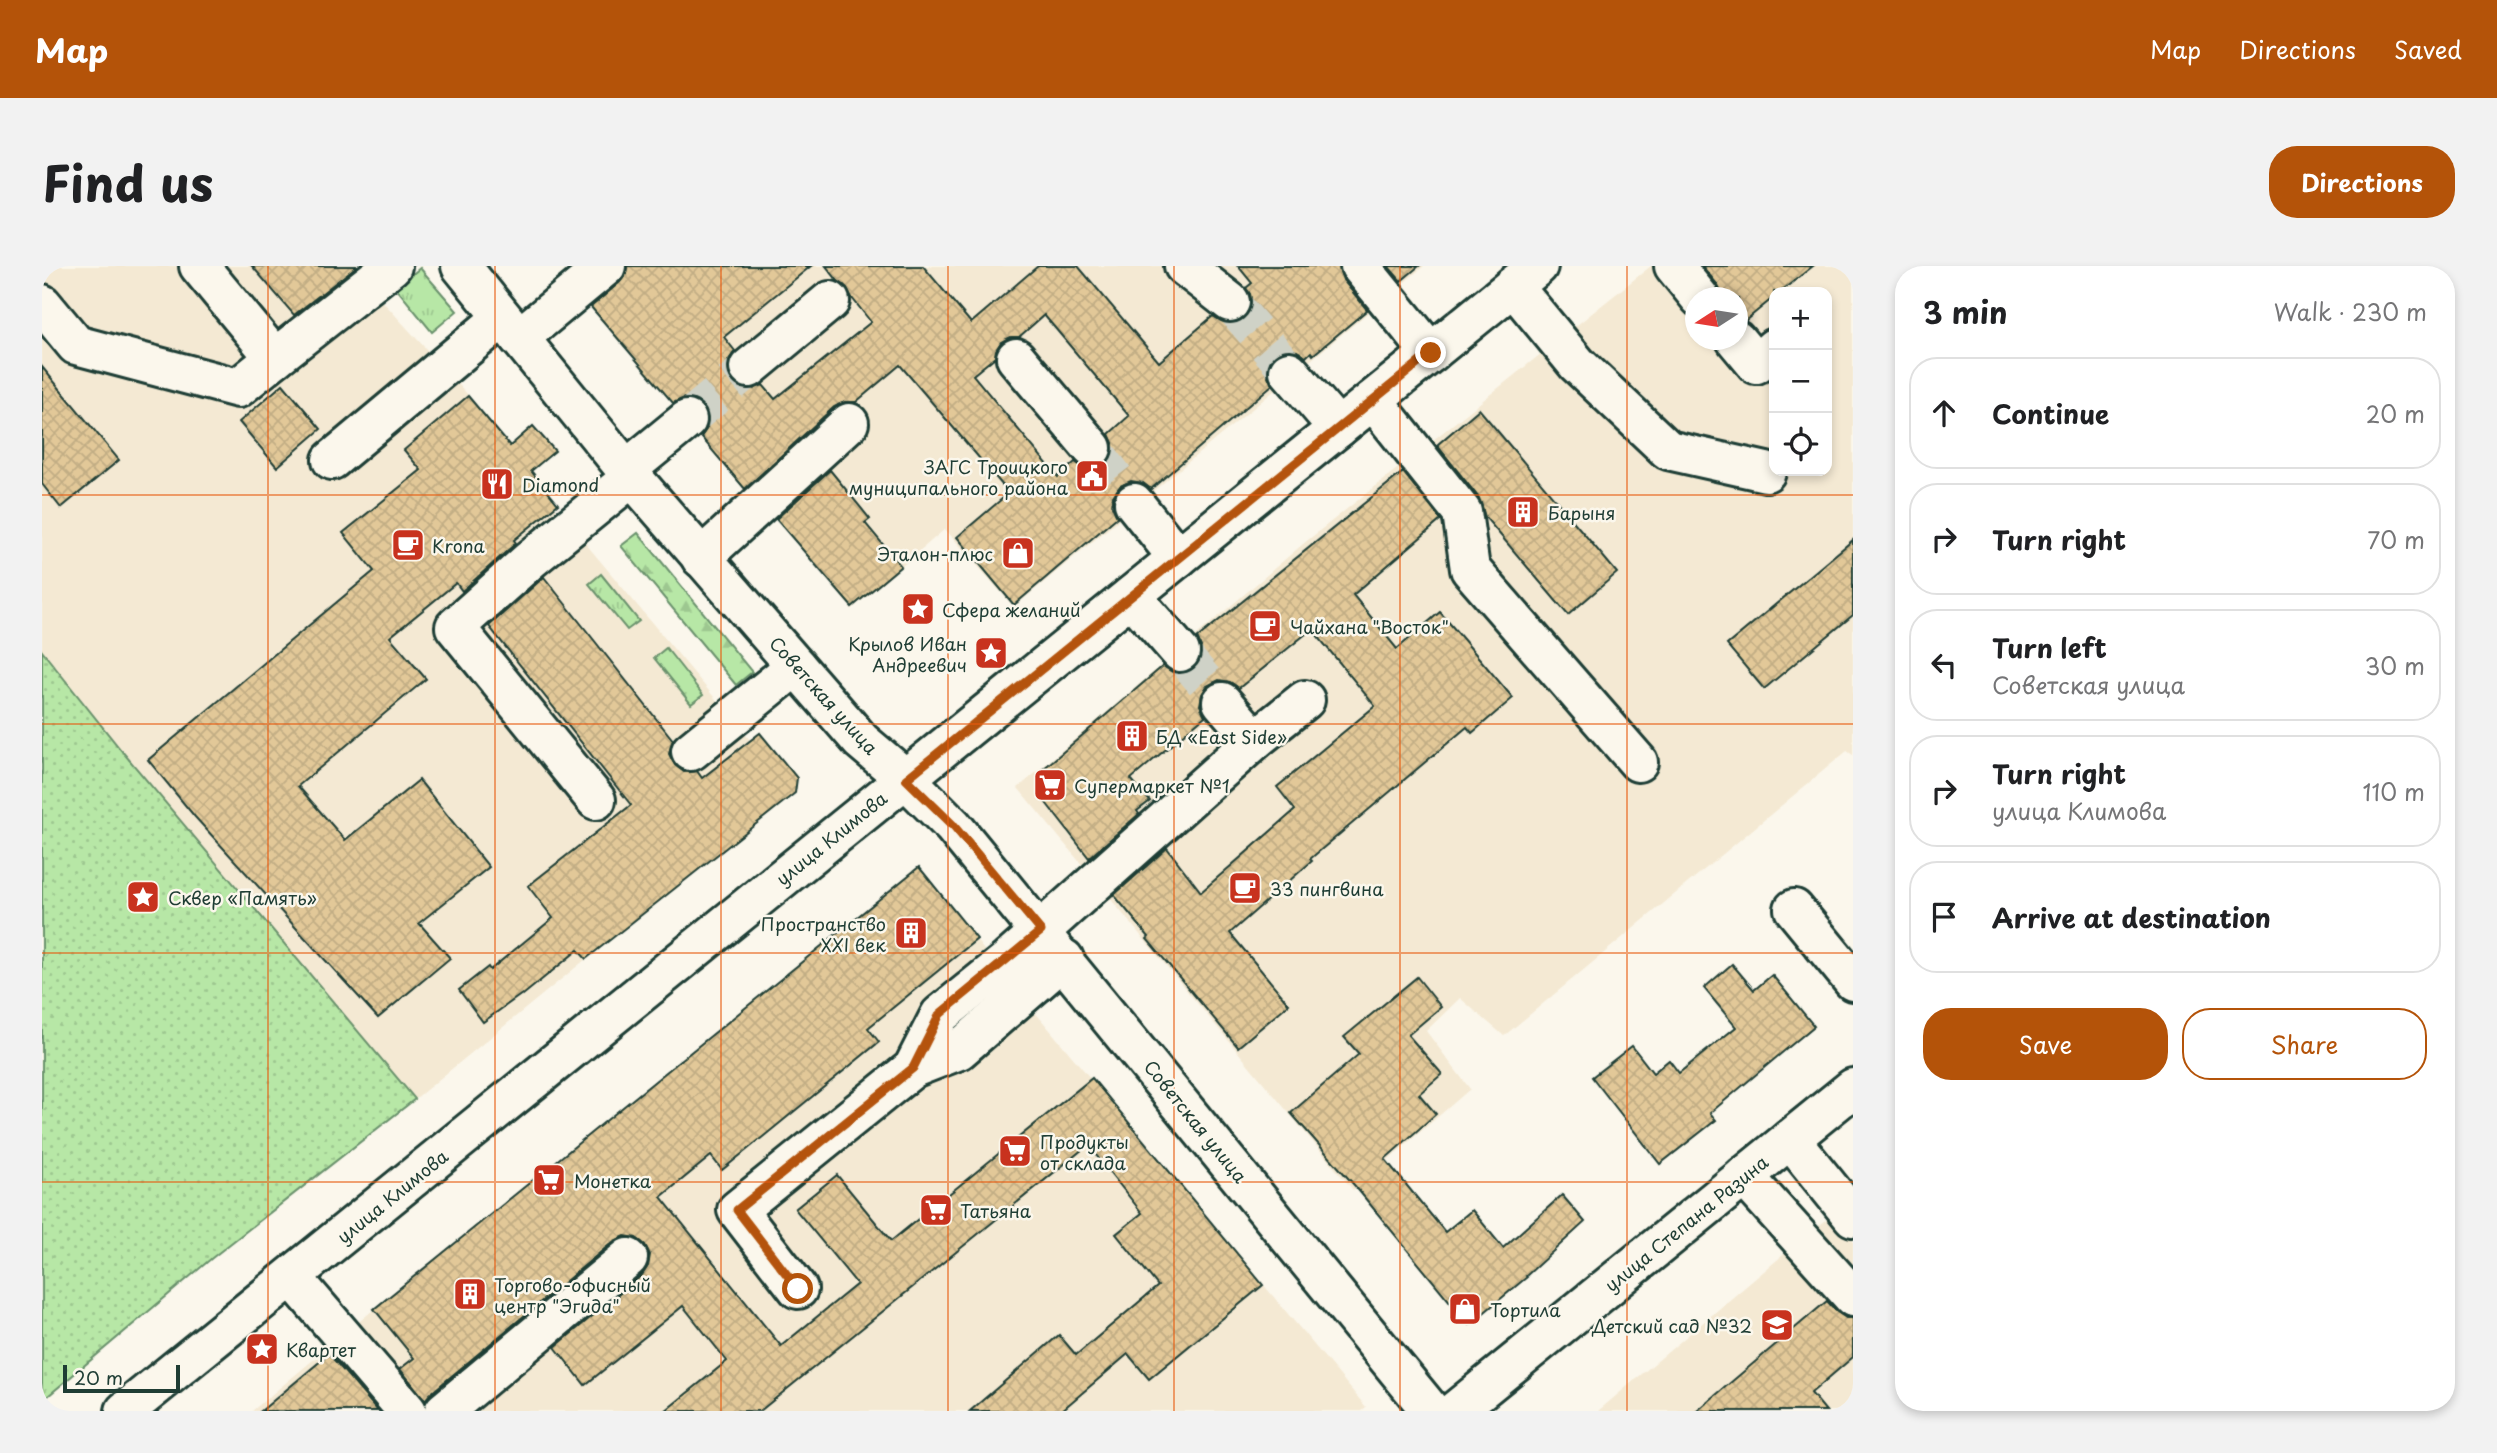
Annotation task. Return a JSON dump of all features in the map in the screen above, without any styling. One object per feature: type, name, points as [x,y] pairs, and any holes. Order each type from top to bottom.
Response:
[{"type":"street","points":[[199,266],[275,358]]},
{"type":"street","points":[[42,304],[76,345],[238,388],[392,266]]},
{"type":"street","name":"Советская улица","points":[[461,266],[629,474],[862,741],[953,825],[1431,1411]]},
{"type":"street","points":[[332,460],[511,328],[606,266]]},
{"type":"street","points":[[1184,266],[1230,302]]},
{"type":"street","points":[[1360,266],[1431,353]]},
{"type":"street","points":[[1674,266],[1691,287]]},
{"type":"street","points":[[1526,276],[1577,364],[1668,450],[1766,472]]},
{"type":"street","name":"улица Климова","points":[[125,1411],[1526,276]]},
{"type":"street","points":[[749,368],[830,301]]},
{"type":"street","points":[[1744,350],[1756,364],[1772,350]]},
{"type":"street","points":[[1016,358],[1092,448]]},
{"type":"street","points":[[1289,371],[1338,428]]},
{"type":"street","points":[[1373,400],[1462,512],[1470,569],[1638,762]]},
{"type":"street","points":[[596,800],[454,627],[687,420]]},
{"type":"street","points":[[701,558],[849,423]]},
{"type":"street","points":[[1134,503],[1178,558]]},
{"type":"street","points":[[1131,596],[1180,652]]},
{"type":"street","points":[[691,751],[796,666]]},
{"type":"street","points":[[798,1289],[737,1210],[913,1068],[959,1049],[1052,945],[1255,740],[1305,700]]},
{"type":"street","points":[[1222,702],[1255,740]]},
{"type":"street","points":[[1794,909],[1853,981]]},
{"type":"street","name":"улица Степана Разина","points":[[1455,1411],[1853,1088]]},
{"type":"street","points":[[1790,1139],[1853,1217]]},
{"type":"street","points":[[1744,1176],[1853,1297]]},
{"type":"street","points":[[444,1411],[628,1258]]},
{"type":"street","points":[[292,1277],[407,1411]]},
{"type":"shaded area","points":[[42,266],[354,266],[375,293],[469,396],[558,504],[555,507],[750,740],[760,732],[797,778],[795,793],[415,1099],[121,750],[42,651]]},
{"type":"shaded area","points":[[566,266],[1424,266],[1014,607],[945,529],[852,609]]},
{"type":"shaded area","points":[[1651,266],[1853,266],[1853,755],[1847,751],[1504,1036],[1460,998],[1426,1031],[1470,1089],[1353,1190],[1018,788],[1303,544]]},
{"type":"shaded area","points":[[919,867],[998,968],[1366,1407],[1361,1411],[252,1411],[409,1280]]},
{"type":"shaded area","name":"Детский сад №32","points":[[1853,1199],[1853,1411],[1598,1411],[1802,1239]]},
{"type":"green space","points":[[420,268],[457,311],[432,332],[396,288]]},
{"type":"green space","points":[[638,533],[752,672],[736,685],[621,546]]},
{"type":"green space","points":[[601,574],[639,621],[627,630],[589,584]]},
{"type":"green space","points":[[666,648],[703,695],[691,704],[654,658]]},
{"type":"green space","name":"Сквер «Память»","points":[[42,651],[121,750],[415,1099],[212,1258],[42,1401]]},
{"type":"building","points":[[252,266],[357,266],[294,315]]},
{"type":"building","points":[[627,266],[811,266],[724,337],[735,351],[728,361],[727,371],[732,381],[742,389],[763,385],[775,399],[871,322],[847,288],[826,266],[923,266],[971,323],[1038,266],[1078,266],[1159,362],[1213,316],[1228,324],[1239,322],[1247,316],[1252,304],[1246,288],[1252,283],[1238,266],[1339,266],[1343,280],[1367,310],[1313,355],[1311,352],[1306,357],[1297,351],[1286,349],[1275,354],[1268,364],[1268,376],[1272,385],[1151,489],[1143,483],[1131,481],[1120,486],[1113,496],[1112,506],[1117,517],[1014,605],[957,537],[1009,493],[900,365],[856,402],[845,402],[834,407],[745,489],[701,437],[707,428],[709,417],[703,406],[694,399],[684,398],[673,403],[591,307],[626,274]],"holes":[[[1044,315],[1129,416],[1109,434],[1113,443],[1113,455],[1107,464],[1097,469],[1085,469],[1075,462],[1058,477],[973,375],[995,357],[1001,342],[1011,337],[1019,337]]]},
{"type":"building","points":[[1388,266],[1419,266],[1401,281]]},
{"type":"building","points":[[1702,266],[1813,266],[1786,287],[1769,287],[1769,301],[1748,319],[1748,287],[1718,287]]},
{"type":"building","points":[[42,367],[119,460],[61,508],[42,484]]},
{"type":"building","points":[[283,384],[321,429],[277,467],[239,422]]},
{"type":"building","points":[[468,396],[510,446],[533,426],[555,451],[531,471],[558,504],[514,540],[516,543],[462,591],[456,583],[390,637],[426,679],[298,786],[345,840],[419,780],[489,867],[419,923],[450,958],[378,1018],[195,817],[148,760],[374,571],[343,533],[421,470],[404,450]]},
{"type":"building","name":"Барыня","points":[[1479,409],[1617,573],[1568,615],[1485,517],[1479,498],[1437,445]]},
{"type":"building","points":[[830,470],[870,519],[865,523],[901,566],[852,607],[776,519]]},
{"type":"building","points":[[1403,472],[1441,520],[1353,595],[1397,649],[1440,612],[1513,698],[1472,733],[1467,727],[1310,859],[1312,861],[1230,933],[1289,1004],[1238,1047],[1147,939],[1149,937],[1114,895],[1167,848],[1201,892],[1295,810],[1277,787],[1375,706],[1312,629],[1239,688],[1230,682],[1219,680],[1207,686],[1200,705],[1205,716],[1131,779],[1150,801],[1089,858],[1043,799],[1042,770],[1163,666],[1174,673],[1185,673],[1194,669],[1201,658],[1201,647],[1197,638]]},
{"type":"building","points":[[1853,540],[1853,615],[1764,689],[1727,645]]},
{"type":"building","points":[[544,577],[673,740],[669,754],[675,765],[684,772],[697,771],[702,778],[760,733],[797,778],[795,793],[586,959],[578,950],[523,995],[483,1022],[459,990],[488,967],[490,970],[553,918],[528,886],[631,805],[489,626]]},
{"type":"building","points":[[919,867],[977,939],[868,1028],[879,1042],[764,1136],[722,1170],[711,1156],[661,1197],[781,1346],[857,1284],[795,1209],[837,1175],[891,1241],[1092,1078],[1263,1285],[1149,1379],[1128,1354],[1061,1411],[970,1411],[1059,1335],[1076,1355],[1158,1286],[1116,1234],[1142,1213],[1088,1145],[760,1411],[665,1411],[727,1361],[683,1306],[585,1385],[555,1347],[642,1275],[648,1266],[650,1255],[645,1245],[636,1238],[625,1236],[614,1241],[425,1400],[400,1369],[414,1358],[374,1309]]},
{"type":"building","points":[[1732,964],[1754,990],[1772,975],[1814,1026],[1710,1113],[1716,1120],[1660,1164],[1592,1077],[1632,1046],[1653,1073],[1669,1060],[1679,1073],[1736,1027],[1704,988]]},
{"type":"building","points":[[1417,977],[1441,1007],[1408,1035],[1442,1074],[1419,1094],[1436,1114],[1385,1159],[1445,1232],[1472,1210],[1503,1248],[1562,1195],[1585,1222],[1527,1277],[1469,1325],[1291,1113],[1359,1054],[1344,1037]]},
{"type":"building","points":[[1827,1301],[1846,1318],[1853,1318],[1853,1357],[1811,1393],[1826,1411],[1697,1411]]},
{"type":"building","points":[[329,1354],[378,1411],[261,1411]]},
{"type":"tunnel","points":[[1230,302],[1289,371]]},
{"type":"tunnel","points":[[687,420],[749,368]]},
{"type":"tunnel","points":[[1092,448],[1134,503]]},
{"type":"tunnel","points":[[1180,652],[1222,702]]},
{"type":"place","name":"ЗАГС Троицкого муниципального района","points":[[1092,476]]},
{"type":"place","name":"Diamond","points":[[497,484]]},
{"type":"place","name":"Барыня","points":[[1523,512]]},
{"type":"place","name":"Krona","points":[[408,545]]},
{"type":"place","name":"Эталон-плюс","points":[[1018,553]]},
{"type":"place","name":"Сфера желаний","points":[[918,609]]},
{"type":"place","name":"Чайхана \"Восток\"","points":[[1265,626]]},
{"type":"place","name":"Крылов Иван Андреевич","points":[[991,653]]},
{"type":"place","name":"БД «East Side»","points":[[1132,736]]},
{"type":"place","name":"Супермаркет №1","points":[[1050,785]]},
{"type":"place","name":"33 пингвина","points":[[1245,888]]},
{"type":"place","name":"Сквер «Память»","points":[[143,897]]},
{"type":"place","name":"Пространство XXI век","points":[[911,933]]},
{"type":"place","name":"Продукты от склада","points":[[1015,1151]]},
{"type":"place","name":"Монетка","points":[[549,1180]]},
{"type":"place","name":"Татьяна","points":[[936,1210]]},
{"type":"place","name":"Торгово-офисный центр \"Эгида\"","points":[[470,1294]]},
{"type":"place","name":"Тортила","points":[[1465,1309]]},
{"type":"place","name":"Детский сад №32","points":[[1777,1325]]},
{"type":"place","name":"Квартет","points":[[262,1349]]},
{"type":"route","points":[[798,1289],[737,1210],[913,1068],[940,1014],[1041,931],[953,825],[906,779],[1431,353]]}]
